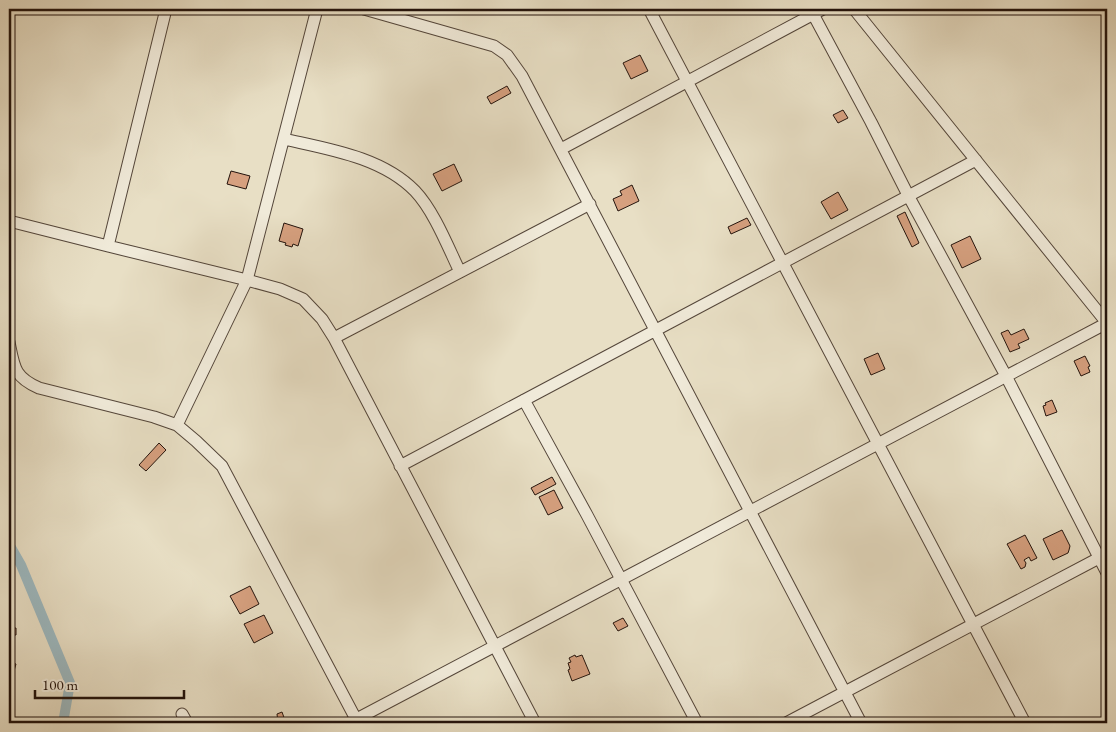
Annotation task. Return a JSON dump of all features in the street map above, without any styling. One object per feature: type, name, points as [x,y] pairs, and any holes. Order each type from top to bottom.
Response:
[{"type":"street","points":[[108,246],[166,9]]},
{"type":"street","points":[[177,425],[248,280],[317,9]]},
{"type":"street","points":[[364,9],[494,46],[507,55],[522,76],[861,723]]},
{"type":"street","points":[[649,9],[1025,723]]},
{"type":"street","points":[[560,149],[823,9]]},
{"type":"street","points":[[9,342],[16,370],[24,381],[32,385],[154,417],[177,425],[222,466],[354,722],[750,510],[1107,323],[854,9]]},
{"type":"street","points":[[813,14],[1006,376],[1107,573]]},
{"type":"street","points":[[284,139],[327,149],[365,161],[399,178],[416,192],[434,220],[460,272]]},
{"type":"street","points":[[400,466],[976,160]]},
{"type":"street","points":[[334,338],[590,204]]},
{"type":"street","points":[[9,221],[280,289],[302,300],[322,319],[334,338],[535,723]]},
{"type":"street","points":[[524,400],[697,723]]},
{"type":"street","points":[[786,723],[1099,558]]},
{"type":"building","points":[[640,55],[648,71],[631,79],[623,63]]},
{"type":"building","points":[[507,86],[511,93],[491,104],[487,97]]},
{"type":"building","points":[[843,110],[848,118],[838,123],[833,115]]},
{"type":"building","points":[[454,164],[462,181],[442,191],[433,174]]},
{"type":"building","points":[[231,171],[250,176],[246,189],[227,184]]},
{"type":"building","points":[[632,185],[639,201],[618,211],[613,199],[622,195],[620,191]]},
{"type":"building","points":[[838,192],[848,210],[831,219],[821,202]]},
{"type":"building","points":[[905,212],[919,243],[912,247],[897,216]]},
{"type":"building","points":[[747,218],[751,225],[731,234],[728,227]]},
{"type":"building","points":[[284,223],[303,229],[298,246],[293,244],[292,247],[279,241]]},
{"type":"building","points":[[970,236],[981,259],[962,268],[951,245]]},
{"type":"building","points":[[1024,329],[1029,339],[1018,344],[1020,348],[1010,352],[1001,333],[1008,330],[1011,335]]},
{"type":"building","points":[[878,353],[885,369],[871,375],[864,359]]},
{"type":"building","points":[[1085,356],[1090,366],[1088,367],[1090,372],[1081,376],[1074,361]]},
{"type":"building","points":[[1052,400],[1057,412],[1046,416],[1043,406]]},
{"type":"building","points":[[159,443],[166,450],[146,471],[139,465]]},
{"type":"building","points":[[552,477],[556,484],[535,495],[531,488]]},
{"type":"building","points":[[554,490],[563,508],[548,515],[539,497]]},
{"type":"building","points":[[1062,530],[1070,546],[1069,550],[1068,553],[1053,560],[1043,539]]},
{"type":"building","points":[[1025,535],[1037,558],[1031,561],[1029,557],[1024,560],[1026,563],[1025,567],[1021,569],[1007,544]]},
{"type":"building","points":[[250,586],[259,604],[240,614],[230,596]]},
{"type":"building","points":[[264,615],[273,633],[254,643],[244,624]]},
{"type":"building","points":[[623,618],[628,626],[618,631],[613,623]]},
{"type":"building","points":[[9,628],[16,628],[14,638],[9,638]]},
{"type":"building","points":[[575,655],[576,657],[582,655],[590,674],[572,681],[568,670],[570,669],[568,663],[571,662],[569,658]]},
{"type":"building","points":[[9,662],[16,664],[9,688]]},
{"type":"building","points":[[282,712],[286,723],[278,723],[277,714]]},
{"type":"waterway","points":[[9,544],[21,565],[70,683],[63,723]]}]
